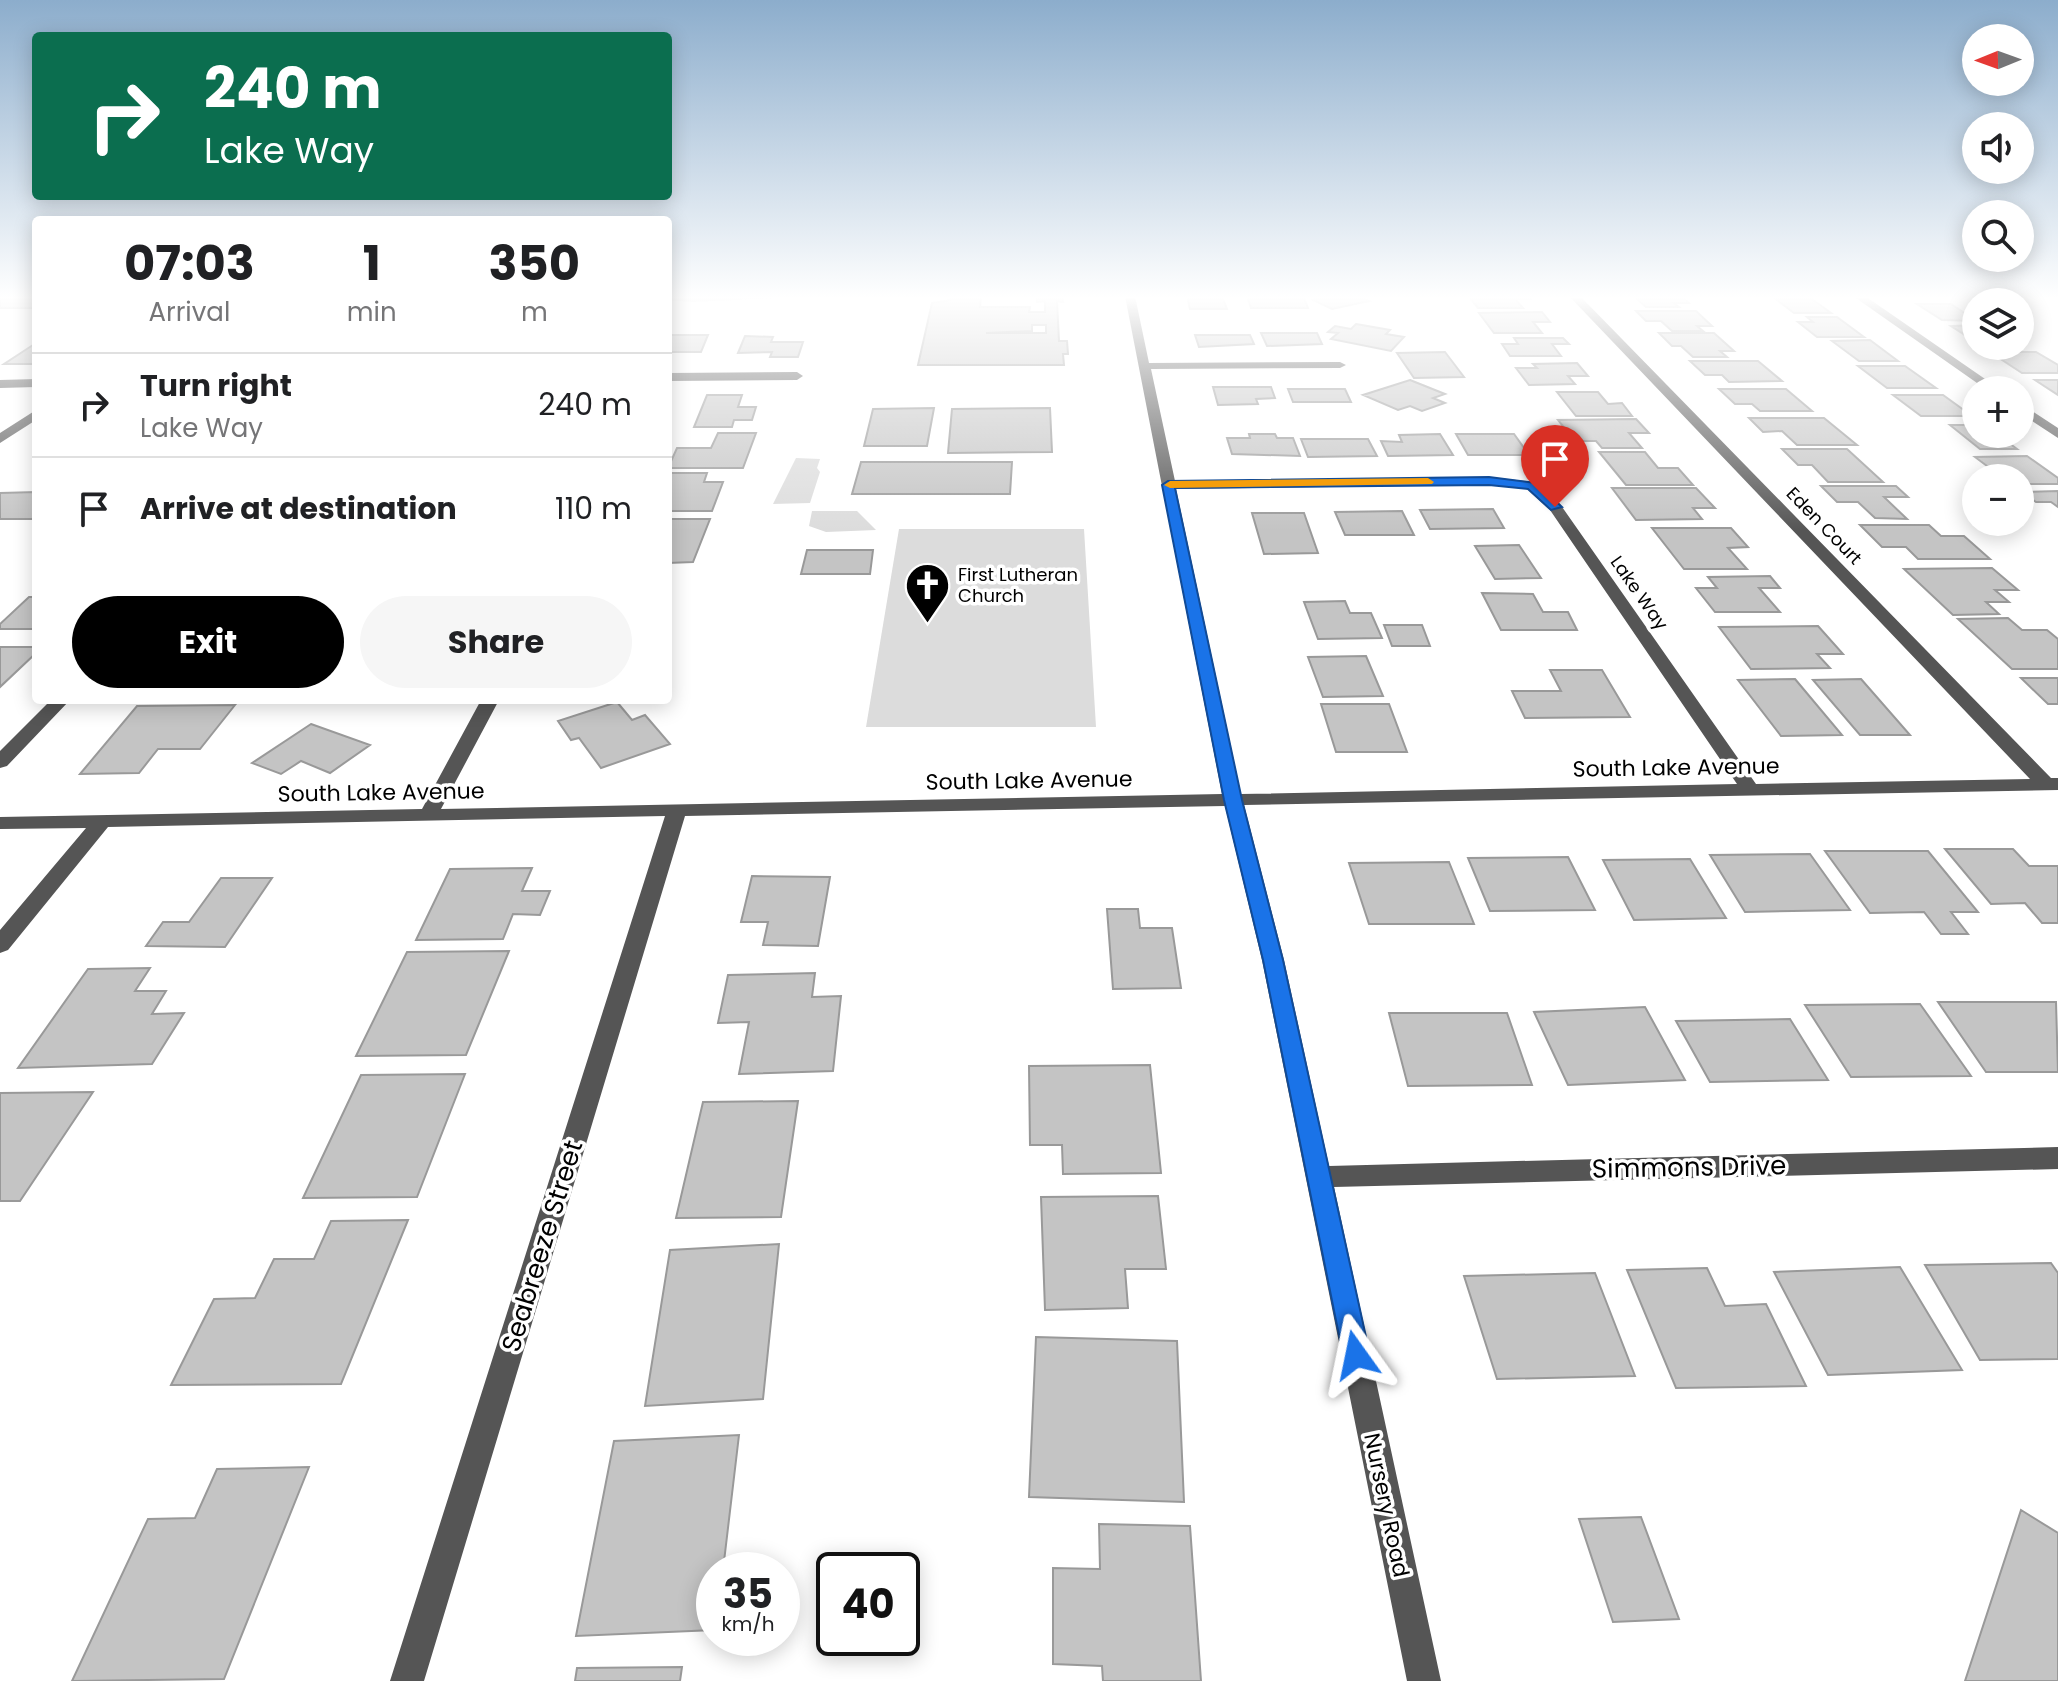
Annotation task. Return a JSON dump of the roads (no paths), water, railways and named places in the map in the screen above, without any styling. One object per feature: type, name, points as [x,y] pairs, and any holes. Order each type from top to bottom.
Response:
[{"type":"street","name":"Nursery Road","points":[[1146,374],[1233,800],[1273,960],[1320,1177],[1424,1681]]},
{"type":"street","name":"Eden Court","points":[[1651,374],[2052,784]]},
{"type":"street","points":[[672,377],[797,376]]},
{"type":"street","points":[[0,384],[32,383]]},
{"type":"street","points":[[0,439],[32,417]]},
{"type":"street","points":[[2034,417],[2058,434]]},
{"type":"street","name":"Lake Way","points":[[1168,485],[1489,481],[1531,485],[1555,507],[1751,790]]},
{"type":"street","points":[[0,762],[57,704]]},
{"type":"street","points":[[428,815],[488,704]]},
{"type":"street","name":"South Lake Avenue","points":[[0,823],[2052,784]]},
{"type":"street","name":"Seabreeze Street","points":[[407,1681],[677,810]]},
{"type":"street","points":[[0,945],[103,820]]},
{"type":"street","name":"Simmons Drive","points":[[1320,1177],[2058,1158]]},
{"type":"place","name":"First Lutheran Church","points":[[927,624]]}]
